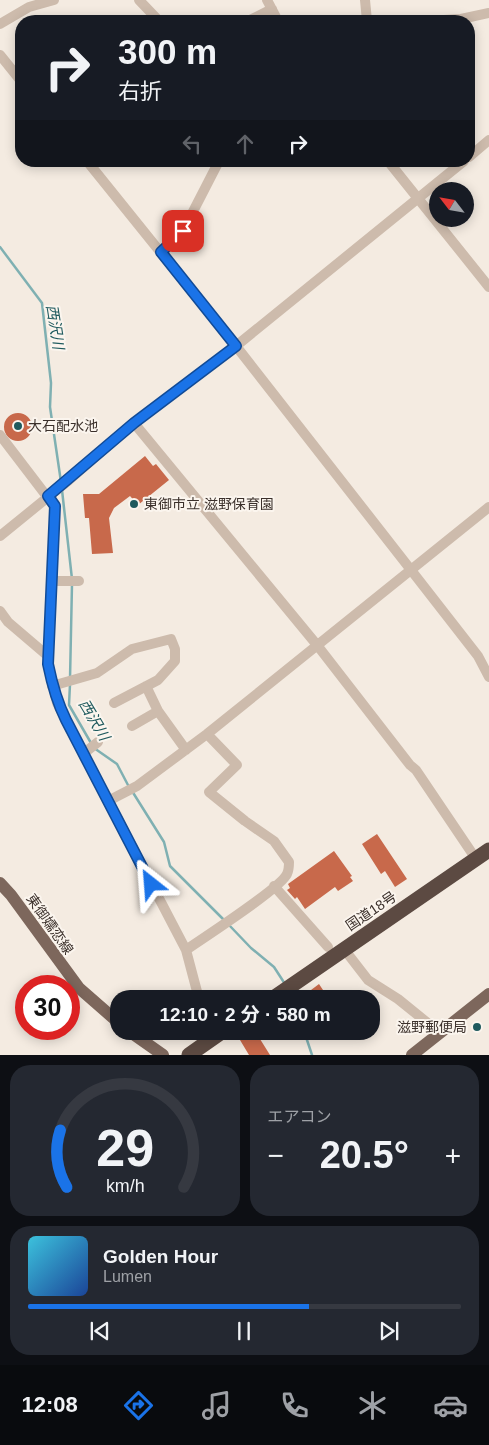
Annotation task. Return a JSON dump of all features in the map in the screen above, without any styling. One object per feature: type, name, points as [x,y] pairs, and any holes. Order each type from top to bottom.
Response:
[{"type":"highway","name":"国道18号","points":[[285,990],[489,850]]},
{"type":"highway","points":[[189,1055],[204,1040]]},
{"type":"main road","name":"東御嬬恋線","points":[[0,883],[11,895],[78,988],[110,1015]]},
{"type":"main road","points":[[412,1055],[489,994]]},
{"type":"main road","points":[[142,1040],[163,1055]]},
{"type":"street","points":[[15,15],[29,7],[54,0]]},
{"type":"street","points":[[139,0],[153,15]]},
{"type":"street","points":[[365,0],[366,15]]},
{"type":"street","points":[[255,15],[269,4]]},
{"type":"street","points":[[475,16],[489,13]]},
{"type":"street","points":[[0,24],[15,15]]},
{"type":"street","points":[[0,55],[15,74]]},
{"type":"street","points":[[475,152],[489,140]]},
{"type":"street","points":[[92,167],[236,346],[478,656],[489,677]]},
{"type":"street","points":[[161,252],[183,231],[216,167]]},
{"type":"street","points":[[393,167],[489,287]]},
{"type":"street","points":[[0,536],[69,480],[134,423],[236,346],[457,167]]},
{"type":"street","points":[[134,423],[317,644],[410,765],[416,770],[476,859]]},
{"type":"street","points":[[0,434],[52,493],[55,506],[49,657],[52,686],[57,703],[85,752],[108,801],[186,950],[197,990]]},
{"type":"street","points":[[108,801],[136,786],[207,734],[489,507]]},
{"type":"street","points":[[51,581],[79,580]]},
{"type":"street","points":[[0,611],[8,622],[49,657]]},
{"type":"street","points":[[52,686],[97,673],[132,649],[172,639],[175,649],[175,661],[158,680],[114,703]]},
{"type":"street","points":[[146,686],[158,711],[186,750]]},
{"type":"street","points":[[132,726],[158,711]]},
{"type":"street","points":[[186,950],[243,911],[287,875],[289,862],[274,841],[245,822],[209,792],[237,765],[207,734]]},
{"type":"street","points":[[85,752],[98,742]]},
{"type":"street","points":[[274,886],[328,947]]},
{"type":"street","points":[[344,949],[368,980],[398,999],[440,1033]]},
{"type":"building","name":"大石配水池","points":[[18,413],[28,417],[32,427],[28,437],[18,441],[8,437],[4,427],[8,417]]},
{"type":"building","points":[[145,456],[153,466],[156,464],[169,480],[138,505],[130,496],[114,508],[109,518],[113,553],[92,554],[89,518],[85,518],[83,494],[99,494]]},
{"type":"building","points":[[377,834],[407,879],[395,887],[385,871],[381,874],[362,844]]},
{"type":"building","points":[[334,851],[352,876],[350,877],[353,881],[338,891],[335,887],[305,909],[297,897],[295,899],[287,890],[290,888],[288,884]]},
{"type":"building","points":[[319,984],[323,990],[311,990]]},
{"type":"building","points":[[240,1040],[261,1040],[270,1055],[249,1055]]},
{"type":"waterway","name":"西沢川","points":[[0,247],[42,303],[51,383],[50,407],[61,482]]},
{"type":"waterway","name":"西沢川","points":[[62,490],[72,579]]},
{"type":"waterway","name":"西沢川","points":[[70,679],[72,584]]},
{"type":"waterway","name":"西沢川","points":[[70,684],[69,705],[91,743]]},
{"type":"waterway","name":"西沢川","points":[[94,748],[117,764],[129,787]]},
{"type":"waterway","name":"西沢川","points":[[132,791],[164,842],[170,866],[225,921]]},
{"type":"waterway","name":"西沢川","points":[[229,925],[251,948],[274,967],[285,984]]},
{"type":"waterway","name":"西沢川","points":[[307,1040],[312,1055]]},
{"type":"place","name":"大石配水池","points":[[18,426]]},
{"type":"place","name":"東御市立 滋野保育園","points":[[134,504]]},
{"type":"place","name":"滋野郵便局","points":[[477,1027]]},
{"type":"route","points":[[151,884],[57,703],[52,686],[48,664],[55,506],[48,496],[134,423],[236,346],[161,252],[183,231]]}]
